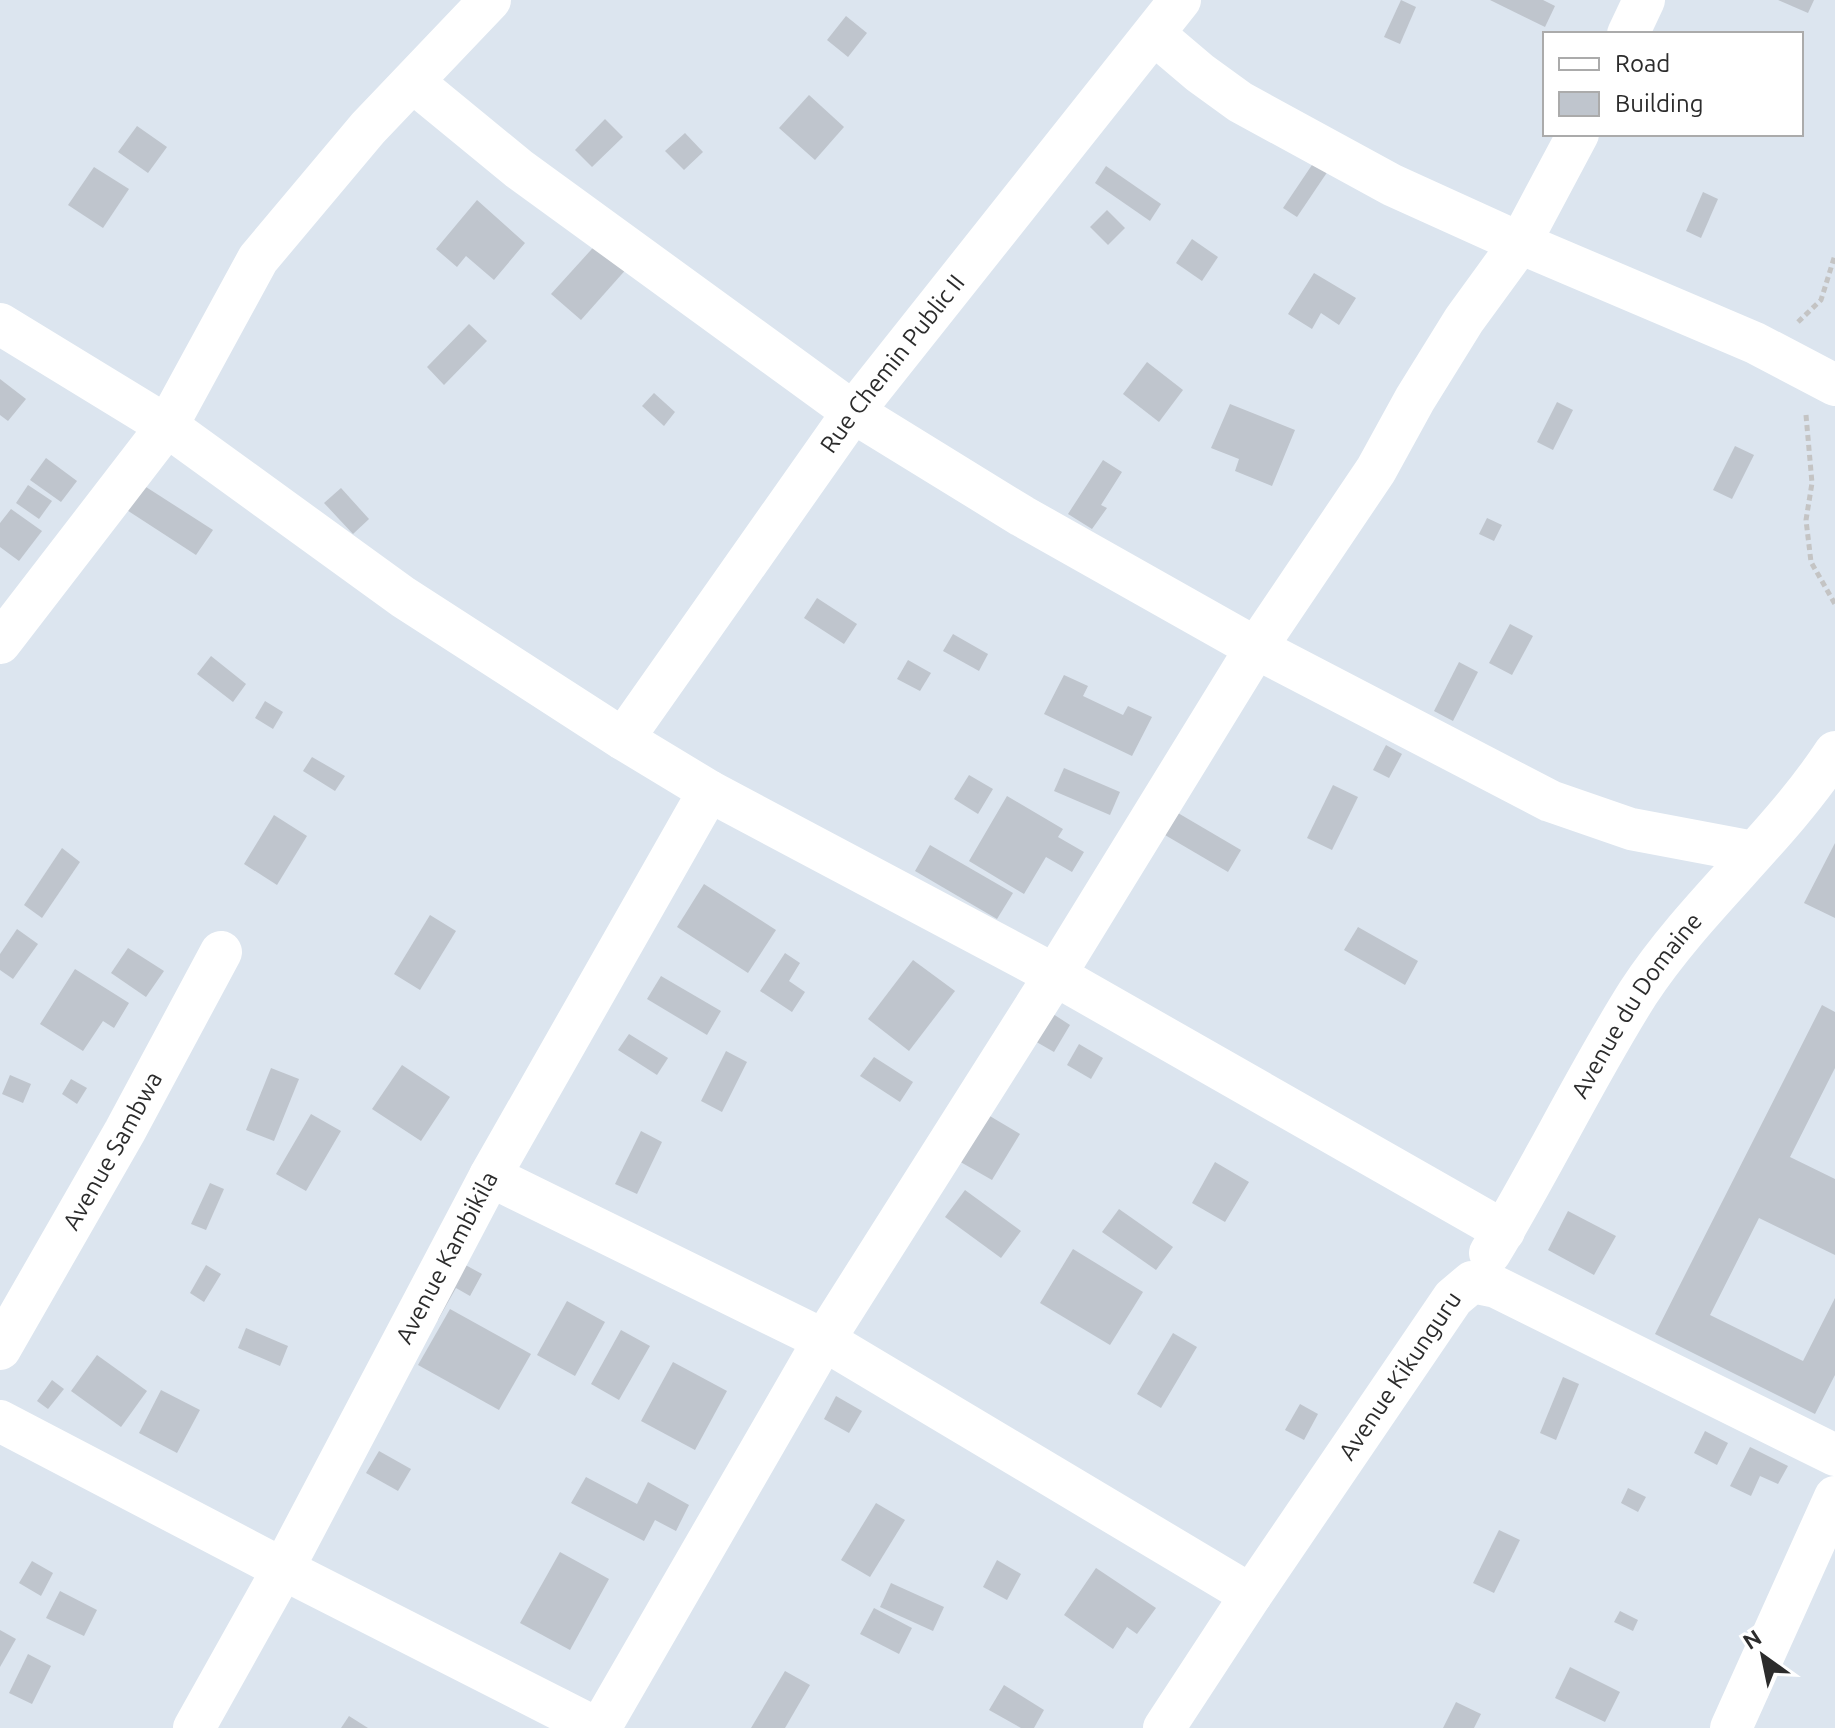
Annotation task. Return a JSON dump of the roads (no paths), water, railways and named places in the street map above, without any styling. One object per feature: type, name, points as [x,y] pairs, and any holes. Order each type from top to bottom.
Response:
[{"type":"street","points":[[0,643],[167,426],[258,259],[368,128],[490,0]]},
{"type":"street","name":"Rue Chemin Public II","points":[[623,739],[853,412],[1006,215],[1180,0]]},
{"type":"street","points":[[1629,32],[1644,0]]},
{"type":"street","points":[[1154,34],[1240,102],[1392,185],[1755,343],[1835,385]]},
{"type":"street","points":[[413,82],[557,197],[853,412],[1022,516],[1256,648],[1550,801],[1631,829],[1753,852]]},
{"type":"street","points":[[0,1421],[283,1569],[598,1728],[824,1340],[1055,975],[1256,648],[1376,470],[1464,320],[1520,243],[1577,136]]},
{"type":"street","points":[[0,324],[167,426],[403,597],[709,791],[1055,975],[1504,1231]]},
{"type":"street","name":"Avenue du Domaine","points":[[1472,1282],[1639,992],[1692,921],[1785,817],[1835,752]]},
{"type":"street","name":"Avenue Kambikila","points":[[194,1728],[283,1569],[490,1176],[709,791]]},
{"type":"street","name":"Avenue Sambwa","points":[[0,1349],[11,1303],[125,1131],[221,952]]},
{"type":"street","points":[[490,1176],[824,1340],[1251,1595]]},
{"type":"street","name":"Avenue Kikunguru","points":[[1164,1728],[1453,1298],[1472,1282],[1496,1287],[1835,1455]]},
{"type":"street","points":[[1731,1728],[1835,1497]]}]
